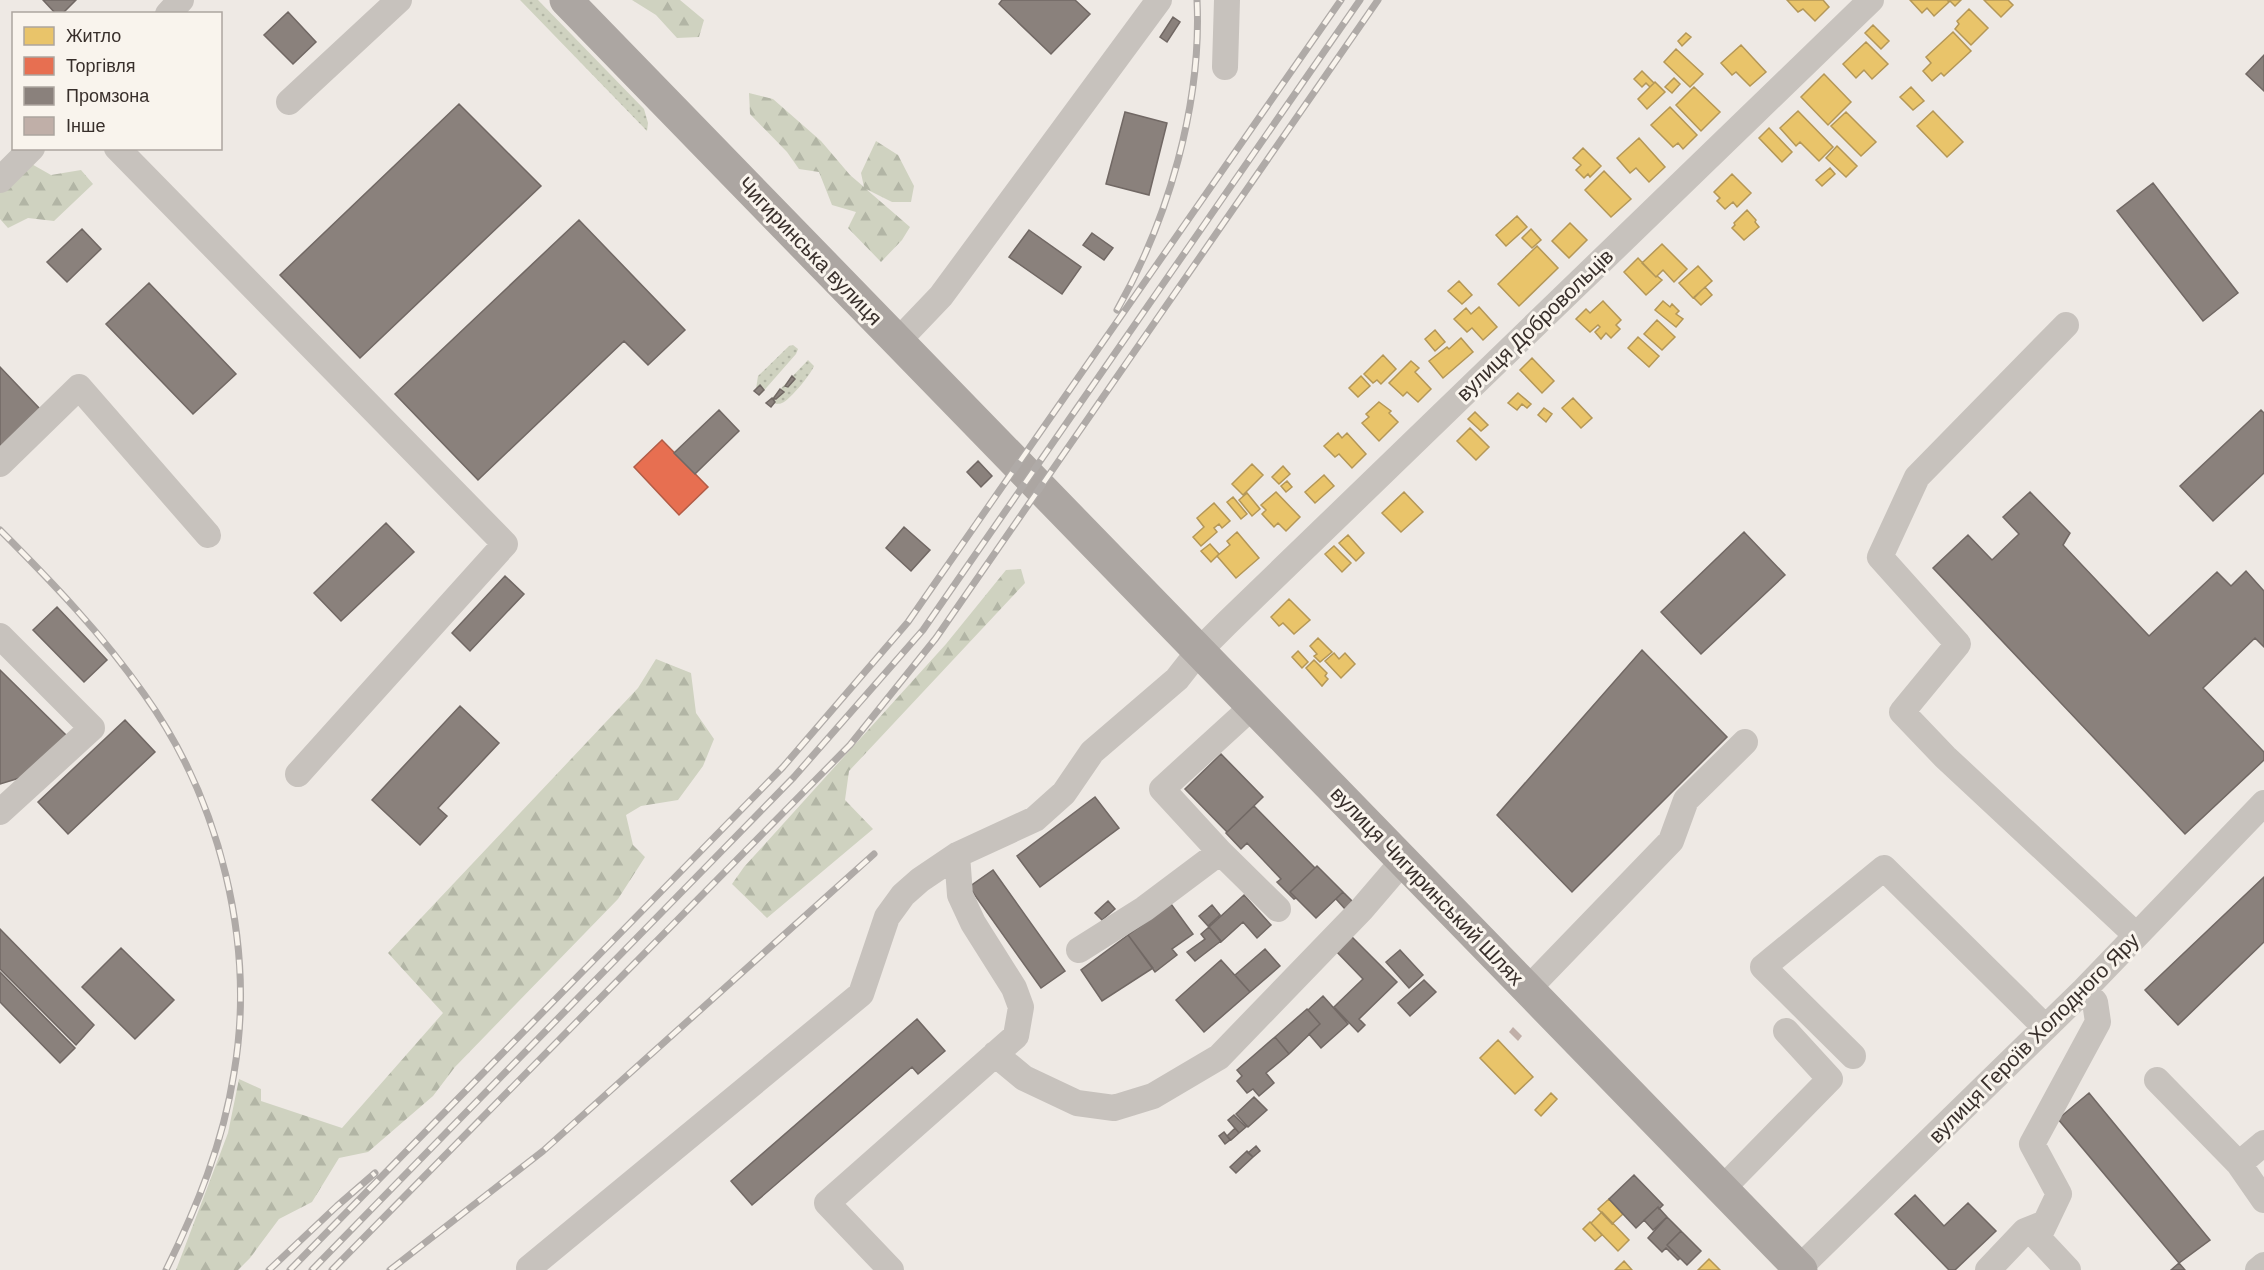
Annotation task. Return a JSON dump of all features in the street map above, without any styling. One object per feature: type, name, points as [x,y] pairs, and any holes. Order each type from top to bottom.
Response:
[{"type":"main road","name":"Чигиринська вулиця","points":[[566,0],[1054,502]]},
{"type":"main road","name":"вулиця Чигиринський Шлях","points":[[1054,502],[1800,1269]]},
{"type":"street","points":[[170,12],[181,0]]},
{"type":"street","points":[[289,102],[399,0]]},
{"type":"street","points":[[898,341],[940,296],[1160,0]]},
{"type":"street","points":[[1225,67],[1227,0]]},
{"type":"street","name":"вулиця Добровольців","points":[[529,1268],[861,994],[887,917],[903,895],[920,880],[957,855],[1035,819],[1064,793],[1092,752],[1177,679],[1199,651],[1871,0]]},
{"type":"street","points":[[0,180],[30,150]]},
{"type":"street","points":[[119,150],[505,544],[298,774]]},
{"type":"street","points":[[2066,325],[1917,477],[1880,557],[1958,644],[1902,712],[1945,757],[2136,935]]},
{"type":"street","points":[[0,464],[79,387],[208,535]]},
{"type":"street","points":[[0,636],[92,728],[0,812]]},
{"type":"street","points":[[1253,706],[1162,789],[1220,852],[1278,909]]},
{"type":"street","points":[[1528,989],[1671,841],[1686,800],[1745,742]]},
{"type":"street","name":"вулиця Героїв Холодного Яру","points":[[1800,1269],[2084,990],[2264,803]]},
{"type":"street","points":[[1079,950],[1144,909],[1220,852]]},
{"type":"street","points":[[891,1270],[827,1203],[1016,1036],[1021,1007],[1014,988],[973,923],[960,895],[957,855]]},
{"type":"street","points":[[995,1054],[1024,1078],[1077,1103],[1114,1108],[1153,1096],[1219,1057],[1361,910],[1403,861]]},
{"type":"street","points":[[1853,1056],[1762,967],[1884,868],[2045,1027]]},
{"type":"street","points":[[2068,1270],[2038,1238],[2059,1194],[2032,1144],[2098,1022],[2096,1002],[2084,990]]},
{"type":"street","points":[[1722,1189],[1830,1079],[1786,1031]]},
{"type":"street","points":[[2157,1080],[2240,1164],[2264,1200]]},
{"type":"street","points":[[2240,1164],[2264,1143]]},
{"type":"street","points":[[1988,1270],[2025,1231],[2045,1223]]},
{"type":"street","points":[[2258,1270],[2264,1265]]},
{"type":"green space","points":[[520,0],[538,0],[644,109],[648,123],[647,131]]},
{"type":"green space","points":[[632,0],[680,0],[704,20],[699,37],[677,38],[656,15]]},
{"type":"green space","points":[[749,93],[773,99],[821,141],[850,175],[864,187],[861,173],[876,141],[898,155],[914,186],[911,202],[892,202],[866,189],[910,227],[902,240],[881,262],[848,228],[856,212],[832,205],[819,172],[799,169],[787,152],[750,114]]},
{"type":"green space","points":[[21,158],[51,175],[81,170],[93,184],[54,221],[28,218],[8,228],[0,219],[0,180]]},
{"type":"green space","points":[[793,345],[798,349],[796,354],[760,395],[756,389],[758,376],[789,346]]},
{"type":"green space","points":[[808,360],[814,366],[795,392],[780,404],[768,402]]},
{"type":"green space","points":[[1021,569],[1025,583],[849,771],[845,800],[873,829],[767,918],[732,884],[744,867],[946,644],[1006,570]]},
{"type":"green space","points":[[656,659],[691,673],[696,713],[714,739],[703,766],[678,800],[641,806],[626,815],[633,845],[645,857],[618,899],[455,1067],[433,1096],[368,1152],[339,1158],[312,1202],[279,1219],[250,1258],[238,1270],[176,1270],[228,1133],[239,1079],[261,1089],[261,1101],[342,1128],[443,1013],[388,953],[638,688]]},
{"type":"building: Житло","points":[[1787,0],[1823,0],[1829,7],[1815,21],[1803,9],[1798,12]]},
{"type":"building: Житло","points":[[1910,0],[1947,0],[1949,2],[1934,16],[1927,8],[1922,13]]},
{"type":"building: Житло","points":[[1949,0],[1961,0],[1955,6]]},
{"type":"building: Житло","points":[[1984,0],[2008,0],[2013,5],[2001,17]]},
{"type":"building: Житло","points":[[1969,9],[1988,28],[1971,45],[1955,29],[1959,24],[1957,21]]},
{"type":"building: Житло","points":[[1873,25],[1889,41],[1881,49],[1865,33]]},
{"type":"building: Житло","points":[[1953,32],[1971,51],[1944,76],[1941,73],[1932,81],[1923,71],[1931,63],[1926,57]]},
{"type":"building: Житло","points":[[1686,33],[1691,37],[1682,46],[1678,41]]},
{"type":"building: Житло","points":[[1866,42],[1888,64],[1872,79],[1864,70],[1856,78],[1843,64]]},
{"type":"building: Житло","points":[[1741,45],[1766,72],[1750,86],[1736,72],[1732,75],[1721,63]]},
{"type":"building: Житло","points":[[1676,49],[1703,74],[1690,87],[1664,62]]},
{"type":"building: Житло","points":[[1642,71],[1654,83],[1650,87],[1646,83],[1642,87],[1634,79]]},
{"type":"building: Житло","points":[[1824,74],[1851,102],[1828,125],[1801,97]]},
{"type":"building: Житло","points":[[1674,78],[1680,84],[1672,93],[1665,87]]},
{"type":"building: Житло","points":[[1655,82],[1665,92],[1647,109],[1638,99]]},
{"type":"building: Житло","points":[[1694,87],[1720,112],[1701,131],[1676,105]]},
{"type":"building: Житло","points":[[1911,87],[1924,101],[1913,110],[1900,97]]},
{"type":"building: Житло","points":[[1670,107],[1697,135],[1683,149],[1678,143],[1673,147],[1651,125]]},
{"type":"building: Житло","points":[[1798,111],[1833,147],[1819,161],[1800,142],[1796,146],[1780,128]]},
{"type":"building: Житло","points":[[1933,111],[1963,142],[1947,157],[1917,126]]},
{"type":"building: Житло","points":[[1846,112],[1876,142],[1861,156],[1831,126]]},
{"type":"building: Житло","points":[[1769,128],[1792,152],[1782,162],[1759,138]]},
{"type":"building: Житло","points":[[1639,138],[1665,167],[1649,182],[1636,168],[1630,173],[1617,158]]},
{"type":"building: Житло","points":[[1837,146],[1857,166],[1846,177],[1826,158]]},
{"type":"building: Житло","points":[[1583,148],[1601,166],[1590,177],[1588,174],[1584,178],[1576,170],[1581,165],[1573,158]]},
{"type":"building: Житло","points":[[1830,168],[1835,174],[1822,186],[1816,180]]},
{"type":"building: Житло","points":[[1604,171],[1631,199],[1611,217],[1585,190]]},
{"type":"building: Житло","points":[[1732,174],[1751,193],[1737,207],[1733,202],[1725,209],[1717,201],[1720,198],[1714,192]]},
{"type":"building: Житло","points":[[1747,210],[1759,227],[1744,240],[1732,228]]},
{"type":"building: Житло","points":[[1517,216],[1527,227],[1506,246],[1496,235]]},
{"type":"building: Житло","points":[[1570,223],[1587,240],[1569,258],[1552,241]]},
{"type":"building: Житло","points":[[1531,229],[1541,240],[1532,248],[1522,238]]},
{"type":"building: Житло","points":[[1662,244],[1687,269],[1674,282],[1663,270],[1656,277],[1642,263]]},
{"type":"building: Житло","points":[[1537,246],[1558,268],[1519,306],[1498,284]]},
{"type":"building: Житло","points":[[1638,258],[1656,277],[1662,280],[1646,295],[1624,272]]},
{"type":"building: Житло","points":[[1698,266],[1712,281],[1693,298],[1679,283]]},
{"type":"building: Житло","points":[[1459,281],[1472,295],[1462,304],[1448,291]]},
{"type":"building: Житло","points":[[1705,287],[1712,295],[1701,305],[1694,298]]},
{"type":"building: Житло","points":[[1603,301],[1621,320],[1616,325],[1620,329],[1611,338],[1606,333],[1601,339],[1595,332],[1600,327],[1598,325],[1590,332],[1576,319],[1586,309],[1590,313]]},
{"type":"building: Житло","points":[[1663,301],[1670,307],[1672,304],[1679,311],[1676,314],[1683,319],[1676,327],[1655,310]]},
{"type":"building: Житло","points":[[1479,307],[1497,327],[1483,340],[1472,328],[1467,332],[1454,319],[1466,308],[1471,314]]},
{"type":"building: Житло","points":[[1657,320],[1675,337],[1662,350],[1644,334]]},
{"type":"building: Житло","points":[[1435,330],[1445,342],[1435,351],[1425,339]]},
{"type":"building: Житло","points":[[1638,337],[1659,356],[1649,367],[1628,348]]},
{"type":"building: Житло","points":[[1461,338],[1473,352],[1443,378],[1429,361],[1447,347],[1449,349]]},
{"type":"building: Житло","points":[[1383,355],[1396,369],[1381,384],[1377,380],[1373,383],[1364,374]]},
{"type":"building: Житло","points":[[1532,358],[1554,381],[1542,393],[1520,370]]},
{"type":"building: Житло","points":[[1411,361],[1419,368],[1415,372],[1431,389],[1418,402],[1407,392],[1403,396],[1389,383]]},
{"type":"building: Житло","points":[[1361,376],[1370,386],[1358,397],[1349,388]]},
{"type":"building: Житло","points":[[1518,393],[1531,404],[1527,408],[1522,404],[1517,410],[1508,403]]},
{"type":"building: Житло","points":[[1573,398],[1592,418],[1581,428],[1562,408]]},
{"type":"building: Житло","points":[[1379,402],[1391,411],[1389,413],[1398,422],[1379,441],[1362,423],[1369,417],[1366,414]]},
{"type":"building: Житло","points":[[1544,408],[1552,414],[1546,422],[1538,415]]},
{"type":"building: Житло","points":[[1475,412],[1488,425],[1481,431],[1468,419]]},
{"type":"building: Житло","points":[[1470,428],[1489,447],[1476,460],[1457,441]]},
{"type":"building: Житло","points":[[1338,433],[1342,438],[1347,433],[1366,454],[1352,468],[1339,454],[1335,457],[1324,446]]},
{"type":"building: Житло","points":[[1252,464],[1263,475],[1243,495],[1232,484]]},
{"type":"building: Житло","points":[[1283,466],[1290,474],[1279,484],[1272,477]]},
{"type":"building: Житло","points":[[1324,475],[1334,486],[1315,503],[1305,492]]},
{"type":"building: Житло","points":[[1287,481],[1292,487],[1286,492],[1281,486]]},
{"type":"building: Житло","points":[[1276,492],[1300,517],[1286,531],[1278,523],[1274,527],[1262,514],[1266,510],[1261,505]]},
{"type":"building: Житло","points":[[1404,492],[1423,512],[1401,532],[1382,513]]},
{"type":"building: Житло","points":[[1247,493],[1260,509],[1252,516],[1239,500]]},
{"type":"building: Житло","points":[[1233,497],[1247,514],[1241,519],[1227,502]]},
{"type":"building: Житло","points":[[1214,503],[1230,521],[1222,528],[1219,524],[1214,528],[1217,532],[1201,546],[1193,537],[1204,527],[1197,518]]},
{"type":"building: Житло","points":[[1237,532],[1259,558],[1236,578],[1217,556],[1230,545],[1227,541]]},
{"type":"building: Житло","points":[[1348,535],[1364,553],[1356,561],[1339,543]]},
{"type":"building: Житло","points":[[1210,544],[1219,554],[1211,562],[1201,551]]},
{"type":"building: Житло","points":[[1334,546],[1351,563],[1342,572],[1325,554]]},
{"type":"building: Житло","points":[[1289,599],[1310,620],[1294,634],[1283,623],[1279,626],[1271,617]]},
{"type":"building: Житло","points":[[1318,638],[1332,652],[1320,662],[1314,656],[1317,654],[1310,646]]},
{"type":"building: Житло","points":[[1298,651],[1308,662],[1302,668],[1292,657]]},
{"type":"building: Житло","points":[[1334,653],[1339,659],[1345,653],[1355,664],[1341,678],[1325,661]]},
{"type":"building: Житло","points":[[1314,660],[1327,673],[1325,676],[1328,679],[1322,686],[1306,668]]},
{"type":"building: Житло","points":[[1498,1040],[1533,1077],[1515,1094],[1480,1058]]},
{"type":"building: Житло","points":[[1551,1093],[1557,1099],[1541,1116],[1535,1110]]},
{"type":"building: Житло","points":[[1609,1199],[1623,1214],[1612,1224],[1598,1209]]},
{"type":"building: Житло","points":[[1602,1212],[1629,1240],[1618,1251],[1591,1223]]},
{"type":"building: Житло","points":[[1590,1222],[1602,1235],[1595,1241],[1583,1229]]},
{"type":"building: Житло","points":[[1709,1259],[1720,1270],[1698,1270]]},
{"type":"building: Житло","points":[[1624,1261],[1632,1270],[1615,1270]]},
{"type":"building: Торгівля","points":[[662,440],[708,487],[679,515],[634,467]]},
{"type":"building: Промзона","points":[[43,0],[76,0],[64,12],[54,12]]},
{"type":"building: Промзона","points":[[1002,0],[1075,0],[1090,14],[1051,54],[999,4]]},
{"type":"building: Промзона","points":[[288,12],[316,42],[293,64],[264,35]]},
{"type":"building: Промзона","points":[[1173,17],[1180,22],[1167,42],[1160,37]]},
{"type":"building: Промзона","points":[[2264,55],[2264,91],[2246,74]]},
{"type":"building: Промзона","points":[[459,104],[541,186],[360,358],[280,275]]},
{"type":"building: Промзона","points":[[1125,112],[1167,123],[1149,195],[1106,184]]},
{"type":"building: Промзона","points":[[2153,183],[2238,293],[2203,321],[2117,211]]},
{"type":"building: Промзона","points":[[579,220],[685,330],[648,365],[624,341],[478,480],[395,394]]},
{"type":"building: Промзона","points":[[82,229],[101,249],[67,282],[47,262]]},
{"type":"building: Промзона","points":[[1029,230],[1081,267],[1062,294],[1009,257]]},
{"type":"building: Промзона","points":[[1092,233],[1113,248],[1104,260],[1083,245]]},
{"type":"building: Промзона","points":[[149,283],[236,374],[193,414],[106,324]]},
{"type":"building: Промзона","points":[[0,367],[40,409],[0,447]]},
{"type":"building: Промзона","points":[[792,376],[795,379],[788,387],[785,386]]},
{"type":"building: Промзона","points":[[760,385],[764,390],[759,395],[754,391]]},
{"type":"building: Промзона","points":[[780,389],[784,392],[773,399]]},
{"type":"building: Промзона","points":[[772,398],[775,402],[771,407],[766,403]]},
{"type":"building: Промзона","points":[[719,410],[739,431],[695,474],[674,453]]},
{"type":"building: Промзона","points":[[2261,410],[2264,413],[2264,473],[2213,521],[2180,486]]},
{"type":"building: Промзона","points":[[978,461],[992,476],[981,487],[967,472]]},
{"type":"building: Промзона","points":[[2030,492],[2070,533],[2063,545],[2149,636],[2217,572],[2231,586],[2246,571],[2264,591],[2264,647],[2255,638],[2203,688],[2264,752],[2264,760],[2185,834],[1933,568],[1968,535],[1992,560],[2019,534],[2003,517]]},
{"type":"building: Промзона","points":[[386,523],[414,552],[341,621],[314,593]]},
{"type":"building: Промзона","points":[[904,527],[930,550],[911,571],[886,548]]},
{"type":"building: Промзона","points":[[1744,532],[1785,575],[1701,654],[1661,612]]},
{"type":"building: Промзона","points":[[505,576],[524,594],[470,651],[452,633]]},
{"type":"building: Промзона","points":[[57,607],[107,660],[84,682],[33,630]]},
{"type":"building: Промзона","points":[[1642,650],[1727,737],[1572,892],[1497,815]]},
{"type":"building: Промзона","points":[[0,670],[67,736],[29,775],[0,784]]},
{"type":"building: Промзона","points":[[460,706],[499,743],[438,808],[447,816],[420,845],[372,800]]},
{"type":"building: Промзона","points":[[125,720],[155,752],[68,834],[38,802]]},
{"type":"building: Промзона","points":[[1221,754],[1263,797],[1227,832],[1185,789]]},
{"type":"building: Промзона","points":[[1095,797],[1119,828],[1040,887],[1017,856]]},
{"type":"building: Промзона","points":[[1254,806],[1315,868],[1290,892],[1296,898],[1294,899],[1277,882],[1281,879],[1247,843],[1241,849],[1226,833]]},
{"type":"building: Промзона","points":[[1317,866],[1343,892],[1316,918],[1290,892]]},
{"type":"building: Промзона","points":[[993,870],[1065,971],[1041,988],[969,887]]},
{"type":"building: Промзона","points":[[2264,877],[2264,942],[2178,1025],[2145,990]]},
{"type":"building: Промзона","points":[[1343,892],[1353,902],[1345,909],[1336,899]]},
{"type":"building: Промзона","points":[[1244,895],[1271,925],[1257,938],[1243,922],[1221,942],[1209,927]]},
{"type":"building: Промзона","points":[[1108,901],[1115,909],[1102,920],[1095,913]]},
{"type":"building: Промзона","points":[[1171,904],[1193,934],[1172,949],[1177,955],[1155,972],[1128,935]]},
{"type":"building: Промзона","points":[[1212,905],[1220,915],[1208,926],[1199,916]]},
{"type":"building: Промзона","points":[[1209,927],[1221,941],[1195,961],[1187,952],[1205,939],[1201,934]]},
{"type":"building: Промзона","points":[[0,929],[94,1025],[76,1045],[0,969]]},
{"type":"building: Промзона","points":[[1349,934],[1397,982],[1359,1019],[1365,1025],[1358,1032],[1334,1007],[1363,979],[1334,949]]},
{"type":"building: Промзона","points":[[1128,935],[1153,968],[1102,1001],[1081,970]]},
{"type":"building: Промзона","points":[[121,948],[174,1000],[135,1039],[82,987]]},
{"type":"building: Промзона","points":[[1265,949],[1280,966],[1250,992],[1235,975]]},
{"type":"building: Промзона","points":[[1400,950],[1423,975],[1409,988],[1386,962]]},
{"type":"building: Промзона","points":[[1221,960],[1250,992],[1204,1032],[1176,1000]]},
{"type":"building: Промзона","points":[[0,972],[75,1048],[60,1063],[0,1002]]},
{"type":"building: Промзона","points":[[1424,980],[1436,992],[1410,1016],[1398,1003]]},
{"type":"building: Промзона","points":[[1323,996],[1348,1024],[1321,1048],[1309,1034],[1320,1024],[1308,1010]]},
{"type":"building: Промзона","points":[[1307,1009],[1320,1024],[1289,1054],[1275,1037]]},
{"type":"building: Промзона","points":[[917,1019],[945,1051],[918,1074],[912,1067],[752,1205],[731,1181]]},
{"type":"building: Промзона","points":[[1275,1037],[1289,1054],[1266,1073],[1274,1083],[1259,1096],[1253,1089],[1247,1093],[1237,1081],[1242,1076],[1237,1070]]},
{"type":"building: Промзона","points":[[2089,1093],[2210,1240],[2179,1263],[2058,1119]]},
{"type":"building: Промзона","points":[[1254,1097],[1267,1110],[1248,1127],[1236,1114]]},
{"type":"building: Промзона","points":[[1234,1115],[1246,1127],[1239,1133],[1228,1120]]},
{"type":"building: Промзона","points":[[1235,1128],[1239,1133],[1231,1140],[1227,1136]]},
{"type":"building: Промзона","points":[[1224,1132],[1230,1140],[1225,1144],[1219,1136]]},
{"type":"building: Промзона","points":[[1256,1146],[1260,1151],[1253,1157],[1248,1153]]},
{"type":"building: Промзона","points":[[1247,1151],[1253,1157],[1236,1173],[1230,1167]]},
{"type":"building: Промзона","points":[[1634,1175],[1663,1205],[1636,1228],[1609,1199]]},
{"type":"building: Промзона","points":[[1915,1195],[1944,1226],[1968,1203],[1996,1231],[1955,1270],[1949,1270],[1895,1214]]},
{"type":"building: Промзона","points":[[1658,1207],[1667,1217],[1653,1230],[1644,1220]]},
{"type":"building: Промзона","points":[[1667,1217],[1681,1231],[1667,1245],[1680,1258],[1678,1260],[1666,1248],[1662,1252],[1648,1238]]},
{"type":"building: Промзона","points":[[1681,1231],[1701,1251],[1687,1265],[1667,1245]]},
{"type":"building: Промзона","points":[[2179,1263],[2185,1270],[2171,1270]]},
{"type":"building: Інше","points":[[1513,1027],[1522,1036],[1518,1041],[1509,1032]]},
{"type":"railway","points":[[1117,310],[1152,238],[1178,160],[1194,80],[1197,0]]},
{"type":"railway","points":[[290,1270],[783,767],[908,622],[1341,0]]},
{"type":"railway","points":[[312,1270],[794,777],[923,630],[1360,0]]},
{"type":"railway","points":[[332,1270],[850,745],[936,638],[1378,0]]},
{"type":"railway","points":[[0,530],[39,569],[111,650],[171,735],[212,826],[226,875],[235,924],[240,974],[240,1024],[234,1073],[223,1124],[208,1174],[166,1270]]},
{"type":"railway","points":[[390,1270],[543,1151],[874,854]]},
{"type":"railway","points":[[269,1270],[375,1173]]}]
